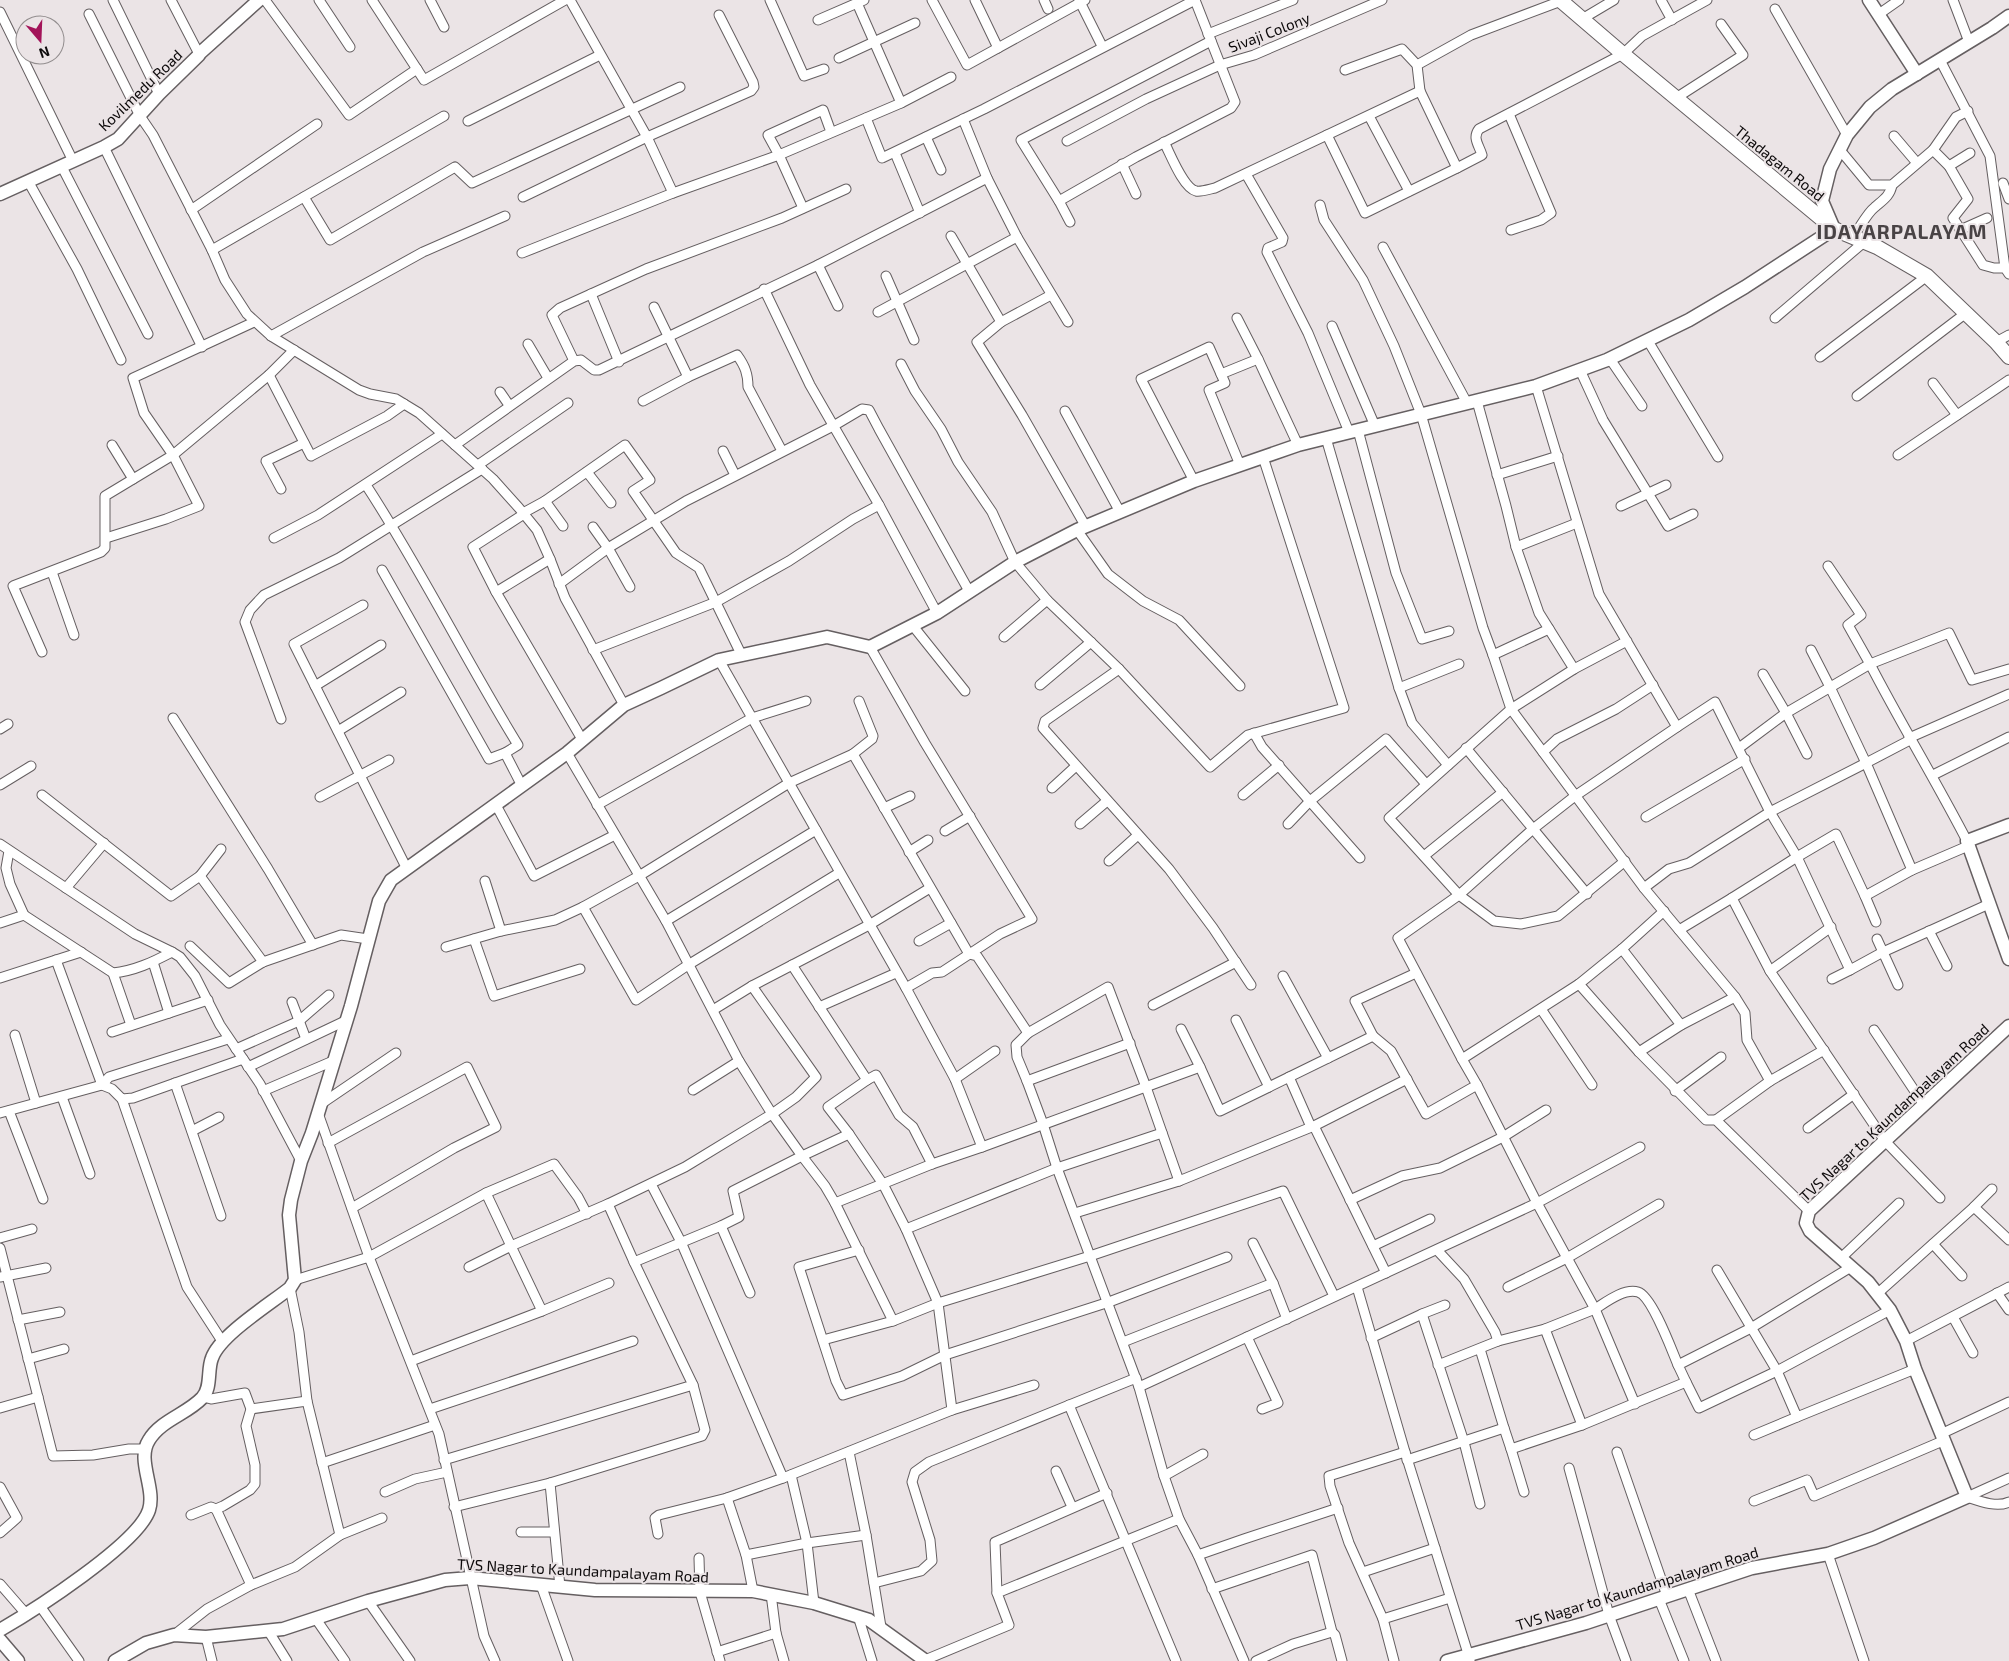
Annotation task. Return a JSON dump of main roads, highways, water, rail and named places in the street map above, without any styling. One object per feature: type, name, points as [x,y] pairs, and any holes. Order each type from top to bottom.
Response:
[{"type":"main road","name":"Kovilmedu Road","points":[[0,194],[68,164],[118,139],[199,54],[259,0]]},
{"type":"main road","name":"Thadagam Road","points":[[1561,0],[1623,54],[1834,229],[1858,239],[1927,276],[1996,342],[2009,357]]},
{"type":"main road","points":[[1869,0],[1917,74]]},
{"type":"main road","points":[[0,1630],[27,1615],[117,1550],[144,1521],[149,1509],[150,1491],[145,1449],[149,1439],[158,1429],[203,1397],[207,1388],[212,1358],[222,1341],[292,1284],[289,1215],[301,1160],[319,1109],[379,901],[391,880],[583,741],[624,705],[718,660],[826,637],[870,647],[937,613],[1015,562],[1081,529],[1194,481],[1298,445],[1536,386],[1610,359],[1689,320],[1745,287],[1834,229],[1822,201],[1830,169],[1847,135],[1870,108],[1892,89],[1969,42],[2008,21]]},
{"type":"main road","points":[[2009,824],[1968,843],[2009,959]]},
{"type":"main road","name":"TVS Nagar to Kaundampalayam Road","points":[[1447,1661],[1469,1658],[1610,1615],[1752,1568],[1828,1554],[1874,1538],[1967,1497],[1915,1369],[1906,1340],[1890,1310],[1868,1282],[1810,1230],[1806,1222],[1809,1211],[2008,1029]]},
{"type":"main road","name":"TVS Nagar to Kaundampalayam Road","points":[[115,1661],[146,1643],[174,1635],[206,1637],[269,1632],[316,1619],[368,1601],[445,1580],[470,1578],[588,1589],[753,1592],[771,1594],[814,1603],[869,1620],[925,1661]]},
{"type":"main road","points":[[0,1640],[18,1661]]},
{"type":"district","name":"IDAYARPALAYAM","points":[[1902,231]]}]
